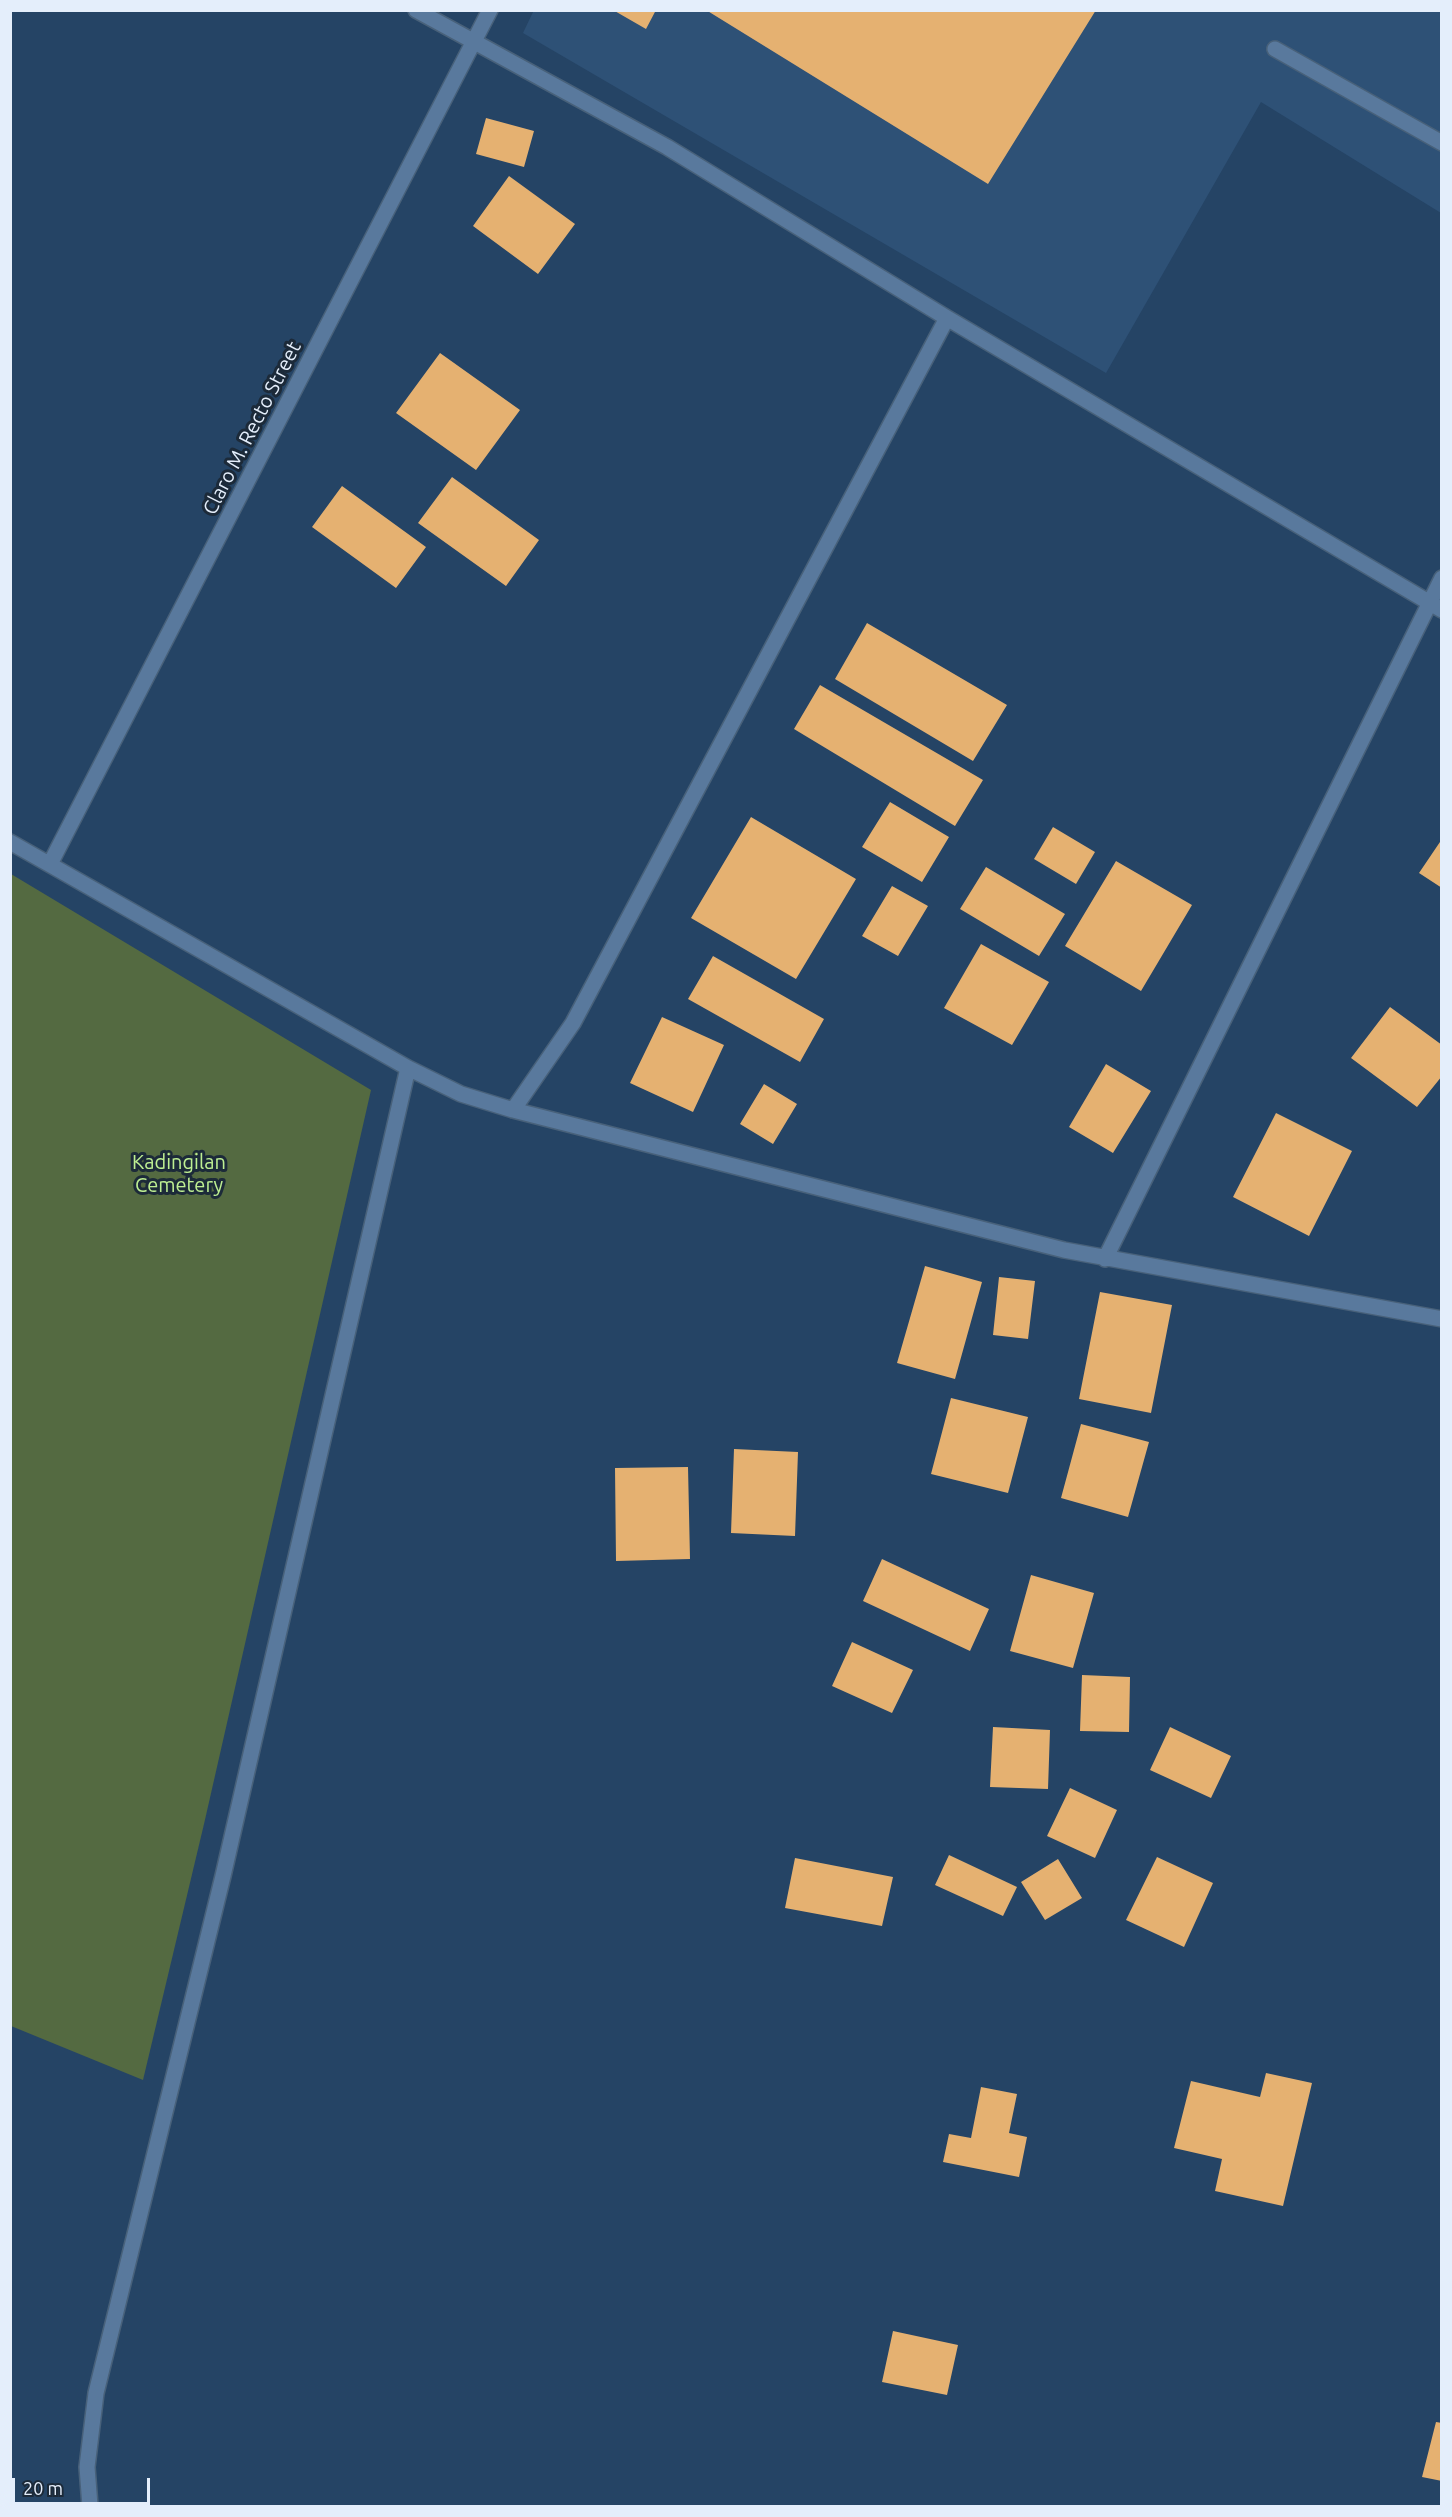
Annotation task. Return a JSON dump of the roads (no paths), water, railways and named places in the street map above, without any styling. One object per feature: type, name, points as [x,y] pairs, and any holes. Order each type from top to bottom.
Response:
[{"type":"street","points":[[416,10],[667,147],[947,318],[1435,606]]},
{"type":"street","name":"Claro M. Recto Street","points":[[50,864],[490,10]]},
{"type":"street","points":[[1275,49],[1442,142]]},
{"type":"street","points":[[513,1110],[573,1023],[947,318]]},
{"type":"street","points":[[1105,1259],[1435,606],[1442,578]]},
{"type":"street","points":[[10,842],[408,1068],[461,1094],[513,1110],[1105,1259],[1442,1319]]},
{"type":"street","points":[[90,2506],[87,2467],[96,2393],[224,1875],[408,1068]]},
{"type":"park label","name":"Kadingilan Cemetery","points":[[179,1174]]}]
